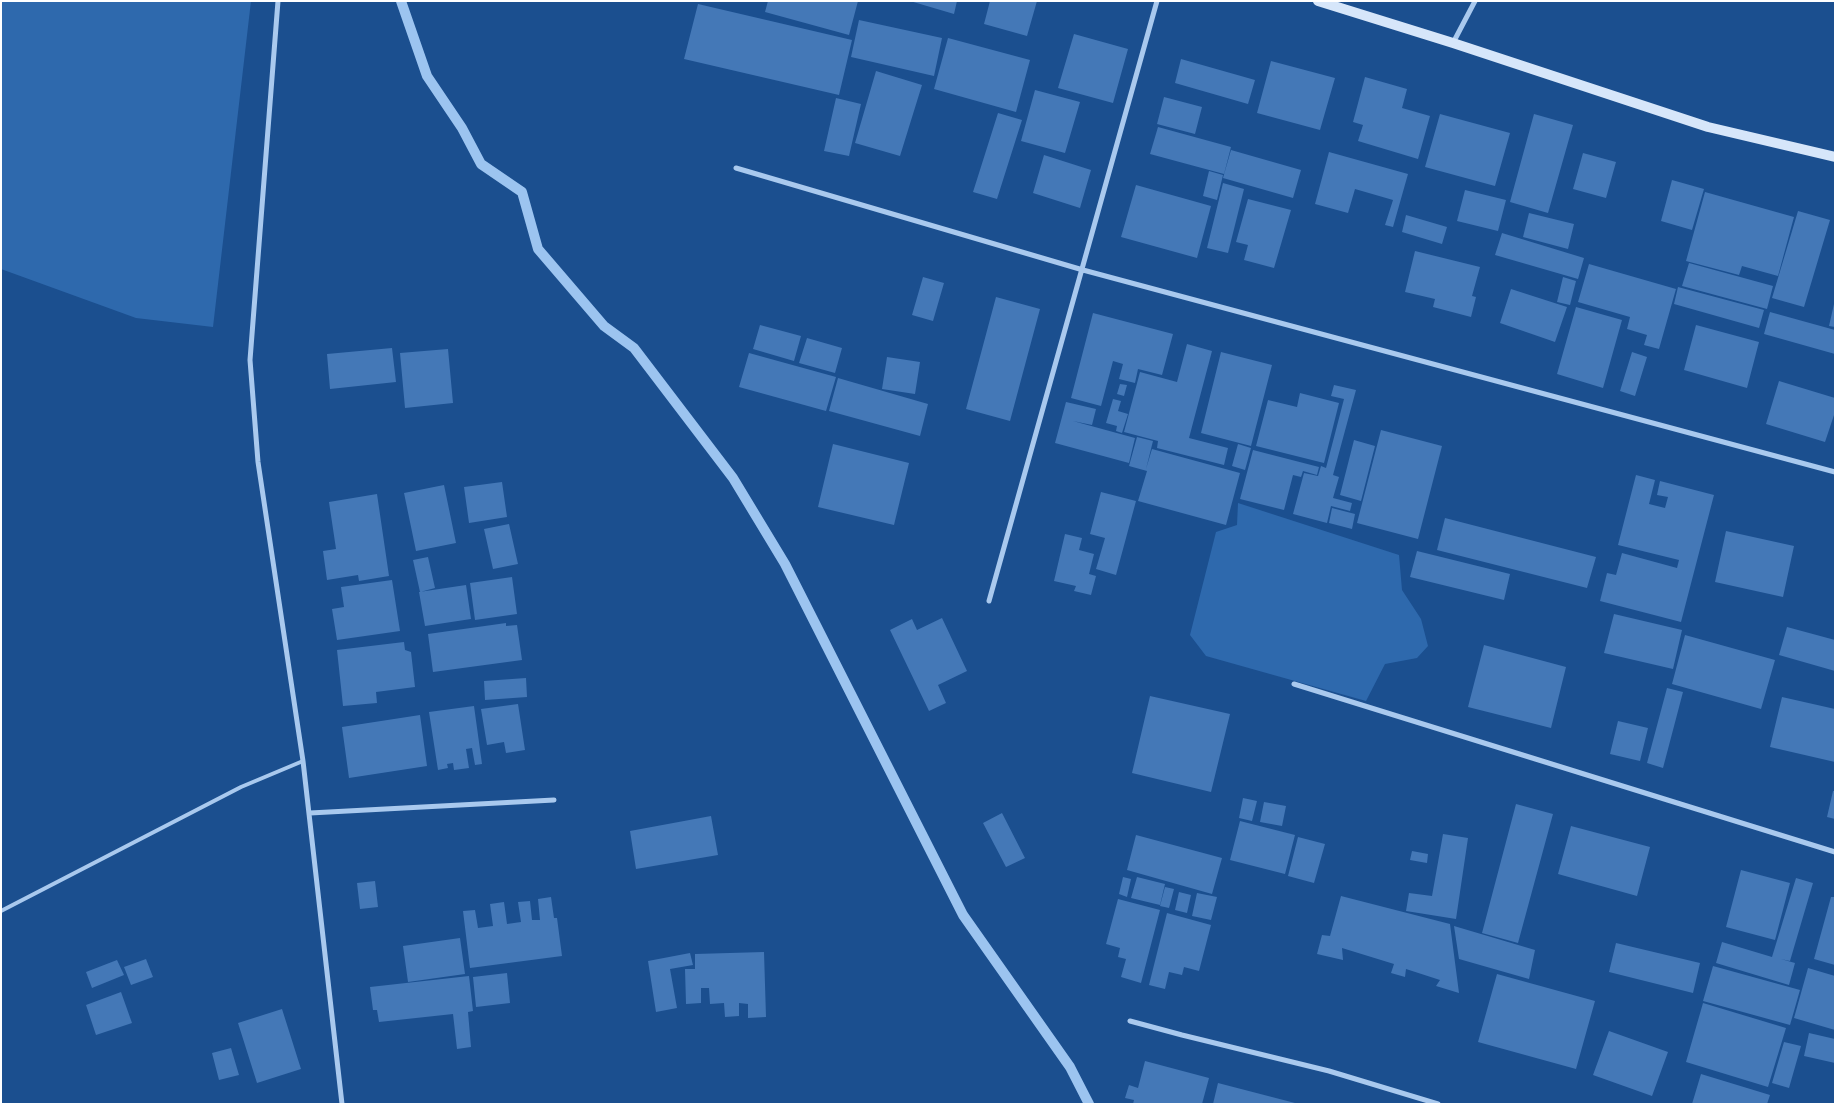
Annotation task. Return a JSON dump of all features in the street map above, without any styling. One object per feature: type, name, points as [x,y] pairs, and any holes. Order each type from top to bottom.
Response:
[{"type":"street","points":[[278,1],[250,360],[258,462],[310,813],[342,1104]]},
{"type":"street","points":[[990,601],[1157,1]]},
{"type":"street","points":[[1318,1],[1453,43],[1708,127],[1835,158]]},
{"type":"street","points":[[1453,43],[1475,1]]},
{"type":"street","points":[[736,168],[1082,270],[1835,472]]},
{"type":"street","points":[[1294,684],[1835,852]]},
{"type":"street","points":[[310,813],[554,800]]},
{"type":"street","points":[[1130,1021],[1182,1036],[1329,1071],[1438,1104]]},
{"type":"lane","points":[[1,911],[241,787],[303,761]]},
{"type":"shaded area","points":[[1,1],[251,1],[213,327],[136,318],[1,269]]},
{"type":"shaded area","points":[[1238,503],[1399,555],[1402,590],[1421,619],[1428,646],[1417,658],[1385,664],[1366,701],[1206,656],[1190,635],[1216,532],[1237,525]]},
{"type":"building","points":[[768,1],[858,1],[849,35],[765,12]]},
{"type":"building","points":[[910,1],[957,1],[954,14]]},
{"type":"building","points":[[990,1],[1037,1],[1027,36],[984,24]]},
{"type":"building","points":[[698,4],[852,40],[839,95],[684,59]]},
{"type":"building","points":[[859,20],[942,38],[934,76],[851,57]]},
{"type":"building","points":[[1074,34],[1128,49],[1113,103],[1058,88]]},
{"type":"building","points":[[948,38],[1030,60],[1016,112],[934,89]]},
{"type":"building","points":[[1181,59],[1255,80],[1248,104],[1175,83]]},
{"type":"building","points":[[1271,61],[1335,78],[1320,130],[1257,113]]},
{"type":"building","points":[[876,71],[922,85],[900,156],[855,143]]},
{"type":"building","points":[[1365,77],[1407,89],[1402,108],[1430,116],[1418,159],[1358,141],[1363,125],[1353,122]]},
{"type":"building","points":[[1035,90],[1080,102],[1065,153],[1021,141]]},
{"type":"building","points":[[1164,97],[1202,107],[1195,134],[1157,124]]},
{"type":"building","points":[[836,98],[861,104],[849,156],[824,151]]},
{"type":"building","points":[[998,113],[1022,120],[997,199],[973,192]]},
{"type":"building","points":[[1440,114],[1510,133],[1495,186],[1425,167]]},
{"type":"building","points":[[1534,114],[1573,125],[1548,213],[1510,202]]},
{"type":"building","points":[[1158,127],[1231,147],[1224,174],[1150,154]]},
{"type":"building","points":[[1231,150],[1301,170],[1293,198],[1223,178]]},
{"type":"building","points":[[1329,152],[1408,174],[1393,227],[1385,225],[1393,200],[1355,189],[1348,213],[1315,204]]},
{"type":"building","points":[[1583,153],[1616,162],[1606,198],[1573,189]]},
{"type":"building","points":[[1044,155],[1091,170],[1080,208],[1033,193]]},
{"type":"building","points":[[1209,171],[1223,175],[1217,200],[1203,196]]},
{"type":"building","points":[[1672,180],[1704,189],[1692,230],[1661,221]]},
{"type":"building","points":[[1223,183],[1244,189],[1228,253],[1207,248]]},
{"type":"building","points":[[1136,185],[1211,206],[1197,258],[1121,237]]},
{"type":"building","points":[[1465,190],[1506,200],[1498,231],[1457,221]]},
{"type":"building","points":[[1705,192],[1794,217],[1778,276],[1742,266],[1739,275],[1686,261]]},
{"type":"building","points":[[1248,199],[1291,210],[1274,268],[1244,260],[1248,245],[1236,242]]},
{"type":"building","points":[[1798,211],[1830,220],[1804,307],[1772,298]]},
{"type":"building","points":[[1529,213],[1574,224],[1568,249],[1523,237]]},
{"type":"building","points":[[1406,215],[1447,227],[1442,244],[1402,232]]},
{"type":"building","points":[[1502,233],[1584,258],[1578,279],[1495,255]]},
{"type":"building","points":[[1415,251],[1480,267],[1472,296],[1476,297],[1471,317],[1433,307],[1435,299],[1405,292]]},
{"type":"building","points":[[1689,263],[1773,286],[1767,309],[1682,286]]},
{"type":"building","points":[[1589,264],[1676,289],[1659,349],[1644,345],[1647,335],[1627,329],[1630,317],[1578,302]]},
{"type":"building","points":[[923,277],[944,283],[933,321],[912,315]]},
{"type":"building","points":[[1563,277],[1576,281],[1570,305],[1557,302]]},
{"type":"building","points":[[1678,287],[1764,310],[1759,328],[1674,304]]},
{"type":"building","points":[[1511,289],[1567,307],[1555,342],[1500,323]]},
{"type":"building","points":[[996,297],[1040,309],[1010,421],[966,409]]},
{"type":"building","points":[[1835,304],[1835,327],[1829,326]]},
{"type":"building","points":[[1576,307],[1622,320],[1603,388],[1557,374]]},
{"type":"building","points":[[1770,312],[1835,330],[1835,354],[1764,334]]},
{"type":"building","points":[[1093,313],[1173,334],[1162,375],[1138,369],[1135,383],[1119,379],[1123,364],[1113,361],[1101,406],[1071,398]]},
{"type":"building","points":[[760,325],[801,336],[794,361],[753,349]]},
{"type":"building","points":[[1696,325],[1759,342],[1747,388],[1684,370]]},
{"type":"building","points":[[807,338],[842,348],[835,373],[799,363]]},
{"type":"building","points":[[1187,344],[1212,351],[1189,438],[1228,448],[1224,465],[1157,448],[1158,441],[1124,432],[1140,372],[1177,382]]},
{"type":"building","points":[[392,348],[396,382],[330,389],[327,354]]},
{"type":"building","points":[[448,349],[453,403],[405,408],[400,353]]},
{"type":"building","points":[[1221,352],[1272,365],[1251,446],[1201,433]]},
{"type":"building","points":[[1632,352],[1647,357],[1635,396],[1620,391]]},
{"type":"building","points":[[749,353],[836,377],[826,411],[739,387]]},
{"type":"building","points":[[887,357],[920,362],[915,394],[882,389]]},
{"type":"building","points":[[838,378],[928,404],[920,436],[829,411]]},
{"type":"building","points":[[1779,381],[1835,398],[1835,412],[1825,442],[1766,424]]},
{"type":"building","points":[[1120,384],[1127,385],[1124,396],[1117,394]]},
{"type":"building","points":[[1334,385],[1356,390],[1333,475],[1339,477],[1333,498],[1352,503],[1350,511],[1331,506],[1327,523],[1293,514],[1304,473],[1318,476],[1321,466],[1326,468],[1344,399],[1331,396]]},
{"type":"building","points":[[1300,393],[1339,403],[1324,463],[1256,446],[1268,400],[1297,407]]},
{"type":"building","points":[[1113,399],[1121,401],[1118,411],[1128,414],[1122,433],[1116,431],[1117,426],[1106,423]]},
{"type":"building","points":[[1066,402],[1096,409],[1092,425],[1073,421],[1135,438],[1129,463],[1055,443]]},
{"type":"building","points":[[1381,430],[1442,446],[1418,539],[1357,523]]},
{"type":"building","points":[[1137,437],[1153,441],[1146,469],[1152,449],[1240,473],[1226,525],[1138,501],[1147,471],[1129,466]]},
{"type":"building","points":[[1354,440],[1375,446],[1361,501],[1340,495]]},
{"type":"building","points":[[833,444],[909,463],[894,525],[818,507]]},
{"type":"building","points":[[1238,444],[1251,448],[1245,470],[1232,466]]},
{"type":"building","points":[[1253,450],[1319,467],[1317,475],[1303,471],[1301,477],[1293,475],[1284,510],[1240,499]]},
{"type":"building","points":[[1636,475],[1655,480],[1649,504],[1665,508],[1668,497],[1657,495],[1660,481],[1714,495],[1681,622],[1600,601],[1607,573],[1616,575],[1622,553],[1677,568],[1679,560],[1618,545]]},
{"type":"building","points":[[502,482],[507,517],[469,523],[464,487]]},
{"type":"building","points":[[444,485],[456,543],[416,551],[404,493]]},
{"type":"building","points":[[1101,492],[1136,501],[1116,575],[1096,569],[1105,538],[1090,534]]},
{"type":"building","points":[[377,494],[389,576],[359,581],[358,575],[327,580],[323,551],[336,549],[329,502]]},
{"type":"building","points":[[1332,508],[1355,514],[1352,529],[1329,523]]},
{"type":"building","points":[[1445,518],[1596,557],[1587,588],[1437,550]]},
{"type":"building","points":[[509,524],[518,564],[493,569],[484,529]]},
{"type":"building","points":[[1726,531],[1794,546],[1783,597],[1715,582]]},
{"type":"building","points":[[1065,534],[1082,538],[1079,550],[1094,554],[1089,574],[1096,576],[1091,595],[1074,591],[1076,586],[1054,581]]},
{"type":"building","points":[[1417,551],[1510,574],[1504,600],[1410,577]]},
{"type":"building","points":[[428,557],[435,588],[420,592],[413,560]]},
{"type":"building","points":[[512,577],[517,614],[475,620],[470,583]]},
{"type":"building","points":[[392,580],[400,631],[337,640],[332,609],[344,607],[341,587]]},
{"type":"building","points":[[466,585],[471,619],[425,626],[419,592]]},
{"type":"building","points":[[1614,614],[1682,630],[1673,669],[1604,653]]},
{"type":"building","points":[[942,618],[967,671],[938,685],[946,703],[929,711],[890,630],[912,619],[917,630]]},
{"type":"building","points":[[506,623],[506,626],[517,625],[522,660],[433,672],[428,634]]},
{"type":"building","points":[[1787,627],[1835,640],[1835,671],[1779,655]]},
{"type":"building","points":[[1685,635],[1775,660],[1761,709],[1672,684]]},
{"type":"building","points":[[404,642],[405,650],[411,652],[415,687],[376,692],[377,703],[343,706],[337,650]]},
{"type":"building","points":[[1484,645],[1566,667],[1551,728],[1468,707]]},
{"type":"building","points":[[526,678],[527,697],[485,700],[484,681]]},
{"type":"building","points":[[1667,688],[1683,692],[1663,768],[1647,763]]},
{"type":"building","points":[[1150,696],[1230,714],[1211,792],[1132,773]]},
{"type":"building","points":[[1782,697],[1835,709],[1835,762],[1770,747]]},
{"type":"building","points":[[518,704],[525,750],[506,753],[504,742],[487,745],[481,709]]},
{"type":"building","points":[[474,706],[482,764],[475,765],[472,748],[466,749],[469,768],[454,770],[453,763],[447,764],[448,768],[438,770],[429,712]]},
{"type":"building","points":[[420,715],[427,766],[349,778],[342,727]]},
{"type":"building","points":[[1618,721],[1648,728],[1640,761],[1610,754]]},
{"type":"building","points":[[1833,791],[1835,791],[1835,819],[1827,817]]},
{"type":"building","points":[[1243,798],[1257,801],[1252,821],[1239,818]]},
{"type":"building","points":[[1264,802],[1286,806],[1282,826],[1260,822]]},
{"type":"building","points":[[1516,804],[1553,814],[1518,943],[1482,933]]},
{"type":"building","points":[[1002,813],[1025,858],[1006,867],[983,823]]},
{"type":"building","points":[[711,816],[718,855],[636,869],[630,831]]},
{"type":"building","points":[[1240,821],[1295,835],[1285,874],[1230,860]]},
{"type":"building","points":[[1571,826],[1650,847],[1637,896],[1558,874]]},
{"type":"building","points":[[1443,834],[1468,838],[1456,919],[1406,911],[1409,893],[1432,896]]},
{"type":"building","points":[[1136,835],[1222,858],[1212,894],[1127,870]]},
{"type":"building","points":[[1298,837],[1325,844],[1314,883],[1288,876]]},
{"type":"building","points":[[1412,851],[1428,854],[1427,863],[1410,860]]},
{"type":"building","points":[[1741,870],[1790,883],[1775,940],[1726,927]]},
{"type":"building","points":[[1123,877],[1131,879],[1127,897],[1119,894]]},
{"type":"building","points":[[1137,877],[1165,884],[1160,905],[1131,898]]},
{"type":"building","points":[[1796,878],[1813,883],[1790,961],[1781,959],[1795,963],[1789,985],[1716,963],[1722,942],[1772,957]]},
{"type":"building","points":[[375,881],[378,907],[360,909],[357,883]]},
{"type":"building","points":[[1165,887],[1174,889],[1169,908],[1160,906]]},
{"type":"building","points":[[1179,892],[1191,895],[1187,913],[1175,910]]},
{"type":"building","points":[[1197,893],[1217,897],[1211,920],[1192,916]]},
{"type":"building","points":[[1341,896],[1450,924],[1459,993],[1436,986],[1440,980],[1406,969],[1405,977],[1391,973],[1394,964],[1342,948],[1343,960],[1317,954],[1322,935],[1330,936]]},
{"type":"building","points":[[551,897],[554,918],[557,918],[562,956],[470,968],[463,911],[475,910],[478,928],[493,926],[490,904],[504,902],[507,924],[521,922],[518,902],[530,901],[532,920],[540,920],[538,899]]},
{"type":"building","points":[[1831,897],[1835,897],[1835,965],[1814,959]]},
{"type":"building","points":[[1118,899],[1160,910],[1141,983],[1121,977],[1126,959],[1118,957],[1120,948],[1106,944]]},
{"type":"building","points":[[1167,913],[1211,925],[1199,971],[1184,967],[1182,975],[1169,972],[1165,989],[1149,985]]},
{"type":"building","points":[[1454,926],[1535,950],[1529,979],[1459,959]]},
{"type":"building","points":[[460,938],[465,974],[408,982],[403,946]]},
{"type":"building","points":[[1616,943],[1700,963],[1693,993],[1609,972]]},
{"type":"building","points":[[764,952],[766,1017],[748,1018],[748,1004],[739,1003],[739,1016],[725,1017],[724,1003],[710,1004],[709,988],[701,988],[701,1003],[686,1004],[685,969],[695,969],[695,954]]},
{"type":"building","points":[[690,953],[693,965],[670,969],[677,1008],[656,1012],[648,961]]},
{"type":"building","points":[[146,959],[153,977],[131,985],[124,967]]},
{"type":"building","points":[[117,960],[124,975],[92,988],[86,972]]},
{"type":"building","points":[[1713,966],[1800,990],[1790,1025],[1703,1001]]},
{"type":"building","points":[[1808,968],[1835,976],[1835,1030],[1794,1018]]},
{"type":"building","points":[[507,973],[510,1003],[476,1007],[473,977]]},
{"type":"building","points":[[1497,974],[1595,1001],[1576,1069],[1478,1042]]},
{"type":"building","points":[[469,976],[473,1011],[468,1012],[471,1047],[457,1049],[453,1014],[379,1022],[377,1010],[373,1010],[370,987]]},
{"type":"building","points":[[121,992],[132,1023],[96,1035],[86,1005]]},
{"type":"building","points":[[1703,1003],[1786,1028],[1768,1087],[1686,1062]]},
{"type":"building","points":[[282,1009],[301,1069],[257,1083],[238,1023]]},
{"type":"building","points":[[1609,1031],[1668,1052],[1652,1096],[1593,1075]]},
{"type":"building","points":[[1809,1033],[1835,1039],[1835,1063],[1804,1056]]},
{"type":"building","points":[[1784,1042],[1801,1046],[1789,1088],[1772,1083]]},
{"type":"building","points":[[231,1048],[239,1075],[219,1080],[212,1053]]},
{"type":"building","points":[[1145,1061],[1209,1078],[1202,1104],[1133,1104],[1134,1100],[1125,1098],[1129,1085],[1138,1088]]},
{"type":"building","points":[[1701,1074],[1770,1095],[1767,1104],[1692,1104]]},
{"type":"building","points":[[1218,1083],[1295,1103],[1213,1104]]},
{"type":"waterway","points":[[401,1],[427,76],[462,128],[481,164],[522,192],[538,249],[604,326],[634,348],[733,478],[785,564],[963,915],[1070,1067],[1089,1104]]}]
